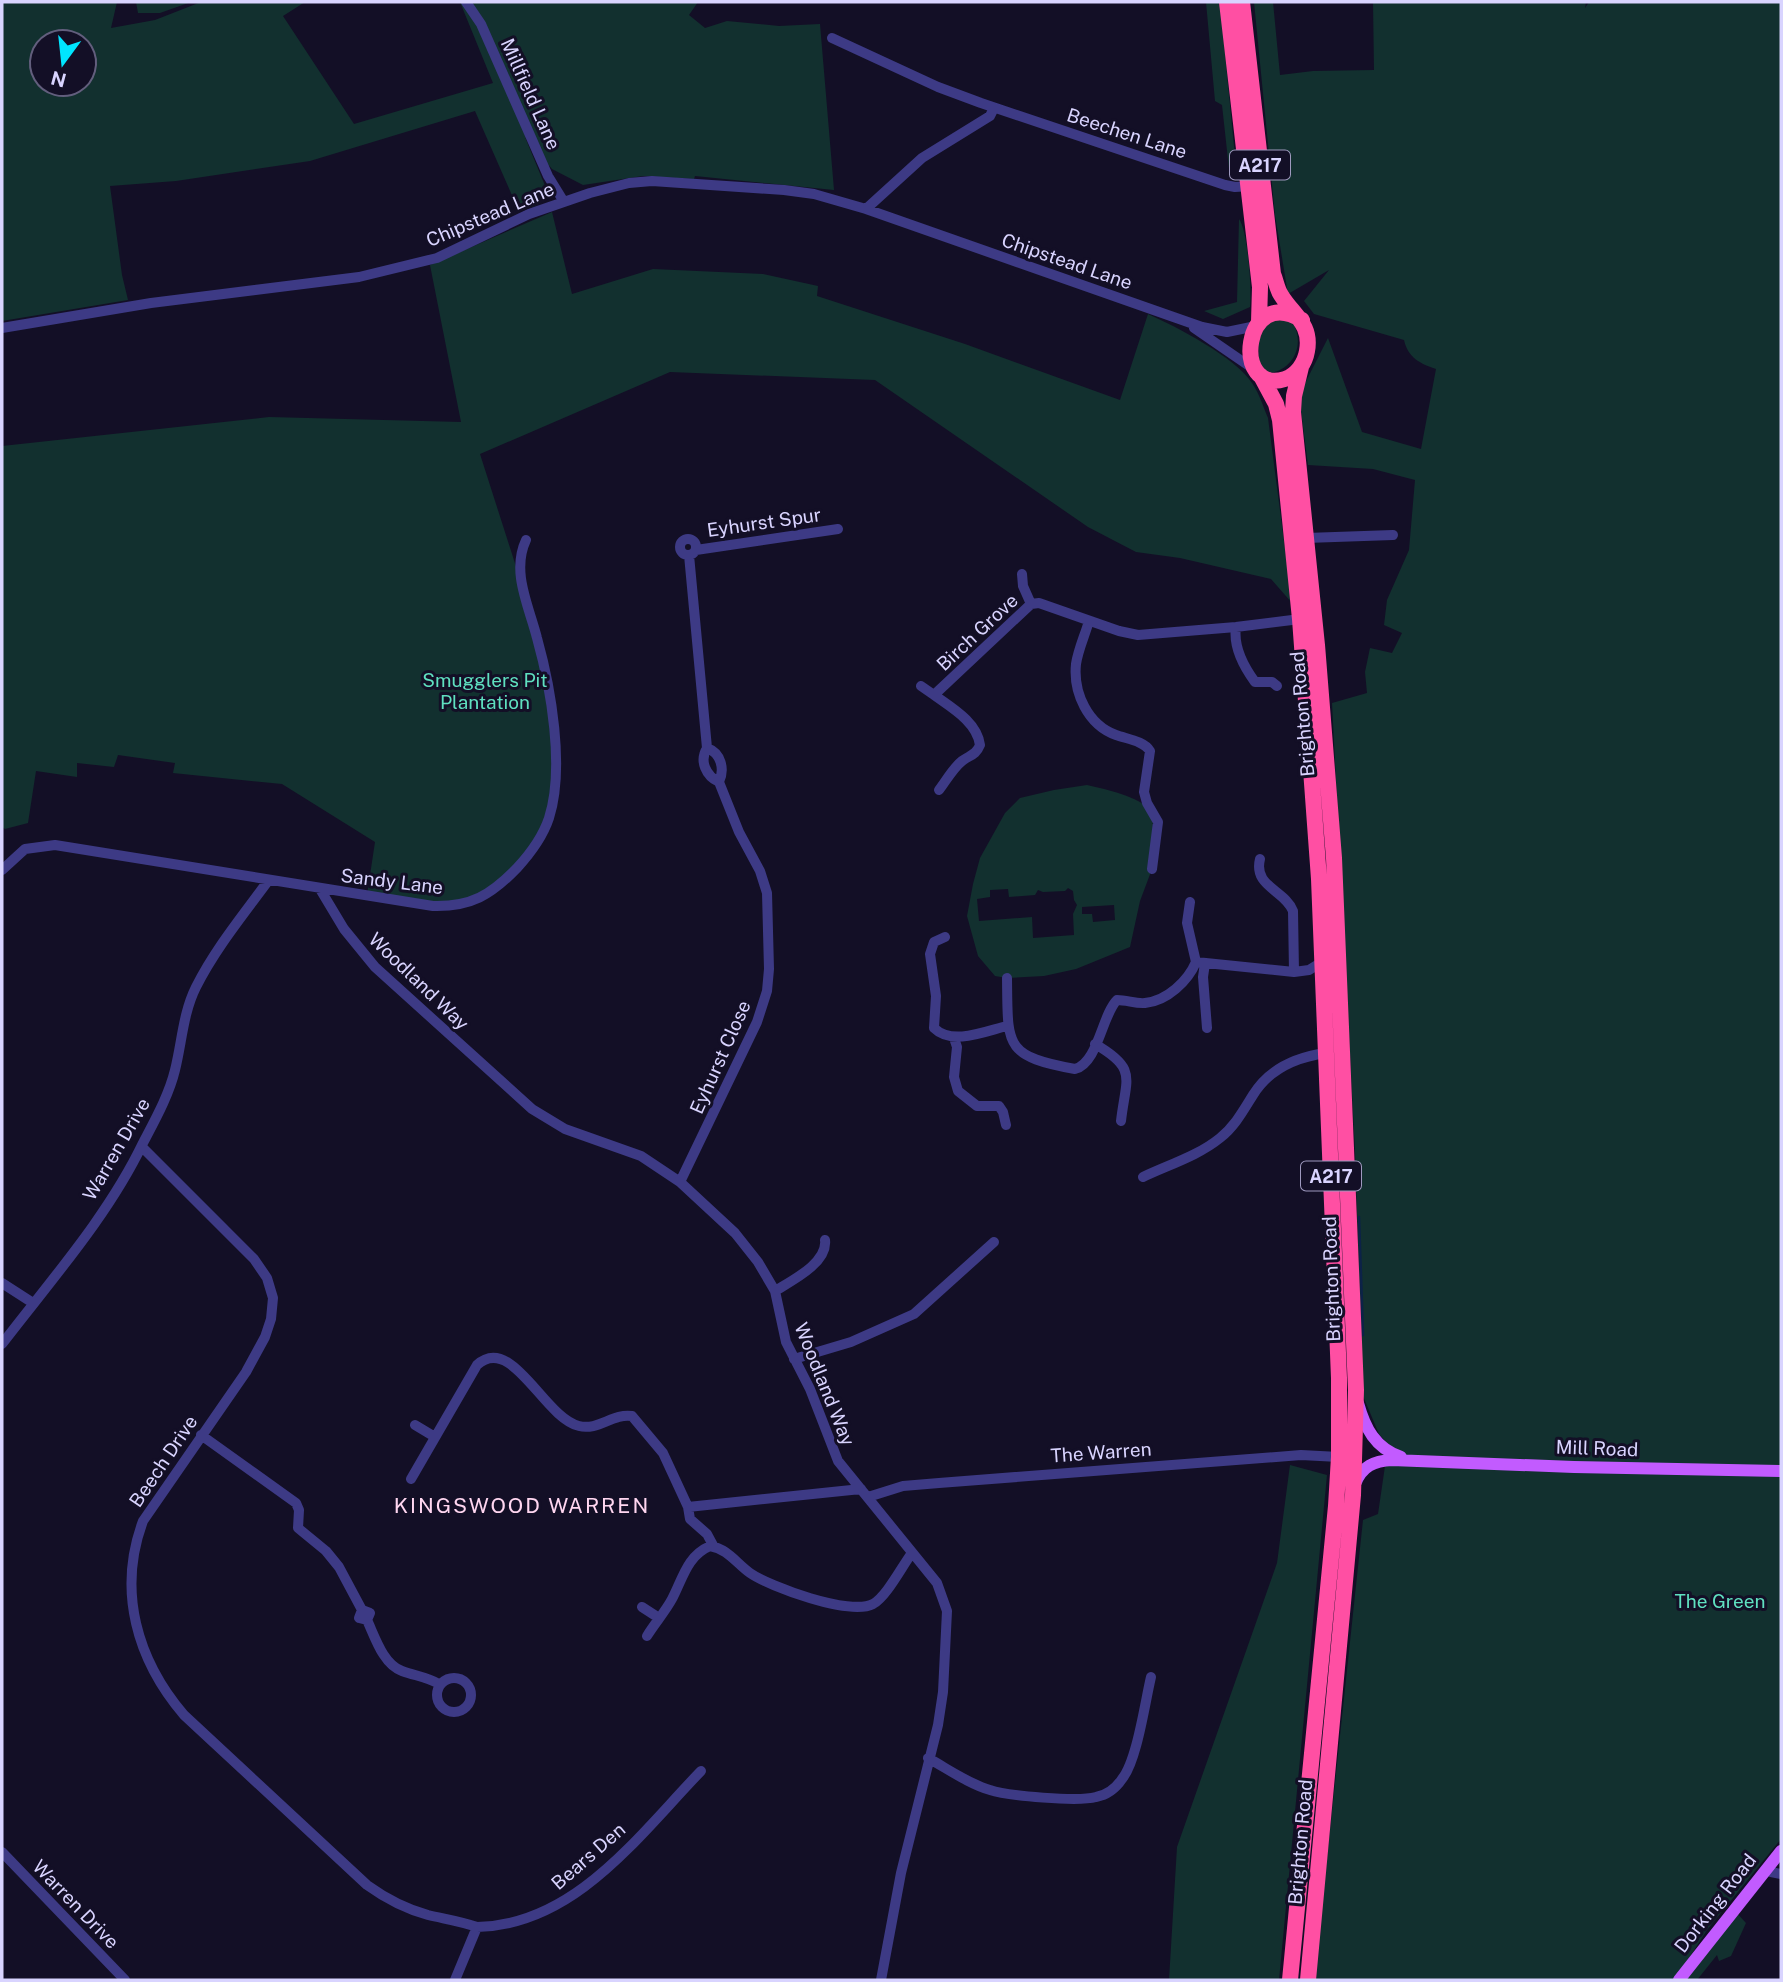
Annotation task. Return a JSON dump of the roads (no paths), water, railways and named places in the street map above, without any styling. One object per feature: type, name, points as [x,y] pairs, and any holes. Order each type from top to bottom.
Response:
[{"type":"highway","name":"A217","points":[[1227,2],[1261,287],[1257,324],[1250,351],[1258,373]]},
{"type":"highway","name":"A217","points":[[1242,2],[1273,274],[1281,294],[1302,320],[1308,340],[1301,367]]},
{"type":"highway","points":[[1257,324],[1279,313],[1291,314],[1302,320]]},
{"type":"highway","points":[[1258,373],[1282,380],[1301,367]]},
{"type":"highway","name":"Brighton Road","points":[[1301,367],[1293,412],[1317,645],[1334,858],[1356,1391],[1353,1490],[1308,1980]]},
{"type":"highway","name":"Brighton Road","points":[[1258,373],[1276,404],[1280,420],[1300,619],[1322,962],[1337,1312],[1339,1457],[1290,1980]]},
{"type":"main road","name":"Mill Road","points":[[1356,1391],[1365,1424],[1378,1444],[1388,1452],[1411,1460]]},
{"type":"main road","name":"Mill Road","points":[[1353,1490],[1361,1472],[1382,1460],[1781,1471]]},
{"type":"main road","name":"Dorking Road","points":[[1679,1980],[1781,1851]]},
{"type":"street","name":"Millfield Lane","points":[[466,2],[481,24],[548,176],[564,202]]},
{"type":"street","name":"Beechen Lane","points":[[832,38],[938,87],[994,108],[1225,185],[1250,186]]},
{"type":"street","points":[[866,209],[922,158],[990,116],[994,108]]},
{"type":"street","name":"Chipstead Lane","points":[[2,328],[151,303],[359,277],[392,270],[437,258],[529,214],[564,202],[629,183],[652,181],[814,194],[866,209],[1184,321],[1221,331],[1257,324]]},
{"type":"street","name":"Chipstead Lane","points":[[1184,321],[1258,373]]},
{"type":"street","name":"Eyhurst Spur","points":[[693,552],[838,529]]},
{"type":"street","points":[[1306,538],[1393,535]]},
{"type":"street","name":"Sandy Lane","points":[[2,870],[25,849],[55,845],[433,906],[473,901],[499,886],[523,861],[545,828],[550,816],[555,782],[552,704],[520,579],[519,565],[526,540]]},
{"type":"street","name":"Eyhurst Close","points":[[680,1182],[757,1021],[767,991],[769,969],[767,893],[760,871],[739,832],[719,782],[709,774],[704,764],[706,748],[693,552]]},
{"type":"street","points":[[1022,574],[1023,586],[1031,604]]},
{"type":"street","name":"Birch Grove","points":[[940,790],[956,767],[979,750],[980,742],[963,716],[934,695],[1031,604],[1039,603],[1119,631],[1146,635],[1300,619]]},
{"type":"street","points":[[1089,621],[1076,664],[1078,693],[1087,712],[1100,726],[1146,745],[1150,751],[1144,792],[1158,822],[1152,869]]},
{"type":"street","points":[[1236,627],[1234,635],[1244,667],[1255,682],[1272,682],[1277,686]]},
{"type":"street","points":[[921,686],[934,695]]},
{"type":"street","points":[[1260,859],[1259,872],[1262,878],[1271,889],[1289,902],[1293,911],[1294,972]]},
{"type":"street","name":"Warren Drive","points":[[2,1344],[77,1247],[142,1147],[175,1070],[186,1016],[196,987],[223,943],[268,881]]},
{"type":"street","name":"Woodland Way","points":[[320,889],[344,929],[375,967],[532,1109],[565,1129],[641,1156],[680,1182],[735,1233],[758,1262],[775,1291],[783,1334],[810,1390],[838,1461],[937,1583],[947,1611],[943,1692],[901,1873],[881,1980]]},
{"type":"street","points":[[1190,902],[1187,923],[1203,977],[1207,1028]]},
{"type":"street","points":[[945,937],[934,942],[930,954],[936,996],[932,1025],[936,1032],[954,1038],[1007,1026]]},
{"type":"street","points":[[1200,962],[1294,972],[1309,970],[1322,962]]},
{"type":"street","points":[[1007,978],[1007,1026],[1012,1041],[1026,1055],[1070,1068],[1083,1066],[1117,1000],[1142,1003],[1155,1000],[1183,982],[1200,962]]},
{"type":"street","points":[[954,1038],[957,1047],[954,1077],[958,1091],[977,1107],[999,1106],[1006,1125]]},
{"type":"street","points":[[1096,1044],[1117,1056],[1125,1069],[1121,1121]]},
{"type":"street","points":[[1143,1177],[1202,1150],[1220,1138],[1234,1125],[1259,1086],[1276,1071],[1305,1056],[1326,1053]]},
{"type":"street","name":"Beech Drive","points":[[142,1147],[254,1259],[267,1278],[273,1298],[271,1319],[256,1356],[143,1521],[137,1538],[130,1593],[138,1635],[150,1666],[184,1715],[367,1885],[393,1902],[424,1914],[457,1919],[477,1927]]},
{"type":"street","points":[[775,1291],[817,1260],[826,1248],[825,1240]]},
{"type":"street","points":[[794,1359],[851,1342],[914,1314],[994,1242]]},
{"type":"street","points":[[2,1283],[33,1303]]},
{"type":"street","points":[[411,1479],[477,1365],[494,1356],[504,1358],[514,1365],[565,1420],[590,1427],[625,1415],[632,1416],[663,1453],[688,1507],[690,1519],[707,1534],[714,1547],[730,1555],[752,1575],[812,1600],[844,1607],[873,1604],[882,1596],[912,1553]]},
{"type":"street","points":[[415,1425],[435,1437]]},
{"type":"street","points":[[201,1435],[296,1503],[299,1510],[298,1528],[327,1551],[339,1567],[390,1663],[399,1670],[427,1677],[439,1684]]},
{"type":"street","name":"The Warren","points":[[688,1507],[864,1493],[903,1486],[1301,1455],[1339,1457]]},
{"type":"street","points":[[647,1636],[671,1600],[694,1557],[700,1551],[714,1547]]},
{"type":"street","points":[[642,1607],[659,1618]]},
{"type":"street","points":[[929,1758],[987,1790],[1080,1799],[1097,1797],[1112,1790],[1124,1778],[1131,1763],[1152,1677]]},
{"type":"street","name":"Bears Den","points":[[477,1927],[514,1923],[538,1916],[569,1898],[612,1863],[701,1771]]},
{"type":"street","name":"Warren Drive","points":[[2,1852],[125,1980]]},
{"type":"street","points":[[1767,1868],[1781,1874]]},
{"type":"street","points":[[455,1980],[477,1927]]},
{"type":"waterway","points":[[1359,1217],[1363,1335]]},
{"type":"district","name":"KINGSWOOD WARREN","points":[[522,1505]]},
{"type":"park label","name":"Smugglers Pit Plantation","points":[[485,691]]},
{"type":"park label","name":"The Green","points":[[1720,1601]]}]
